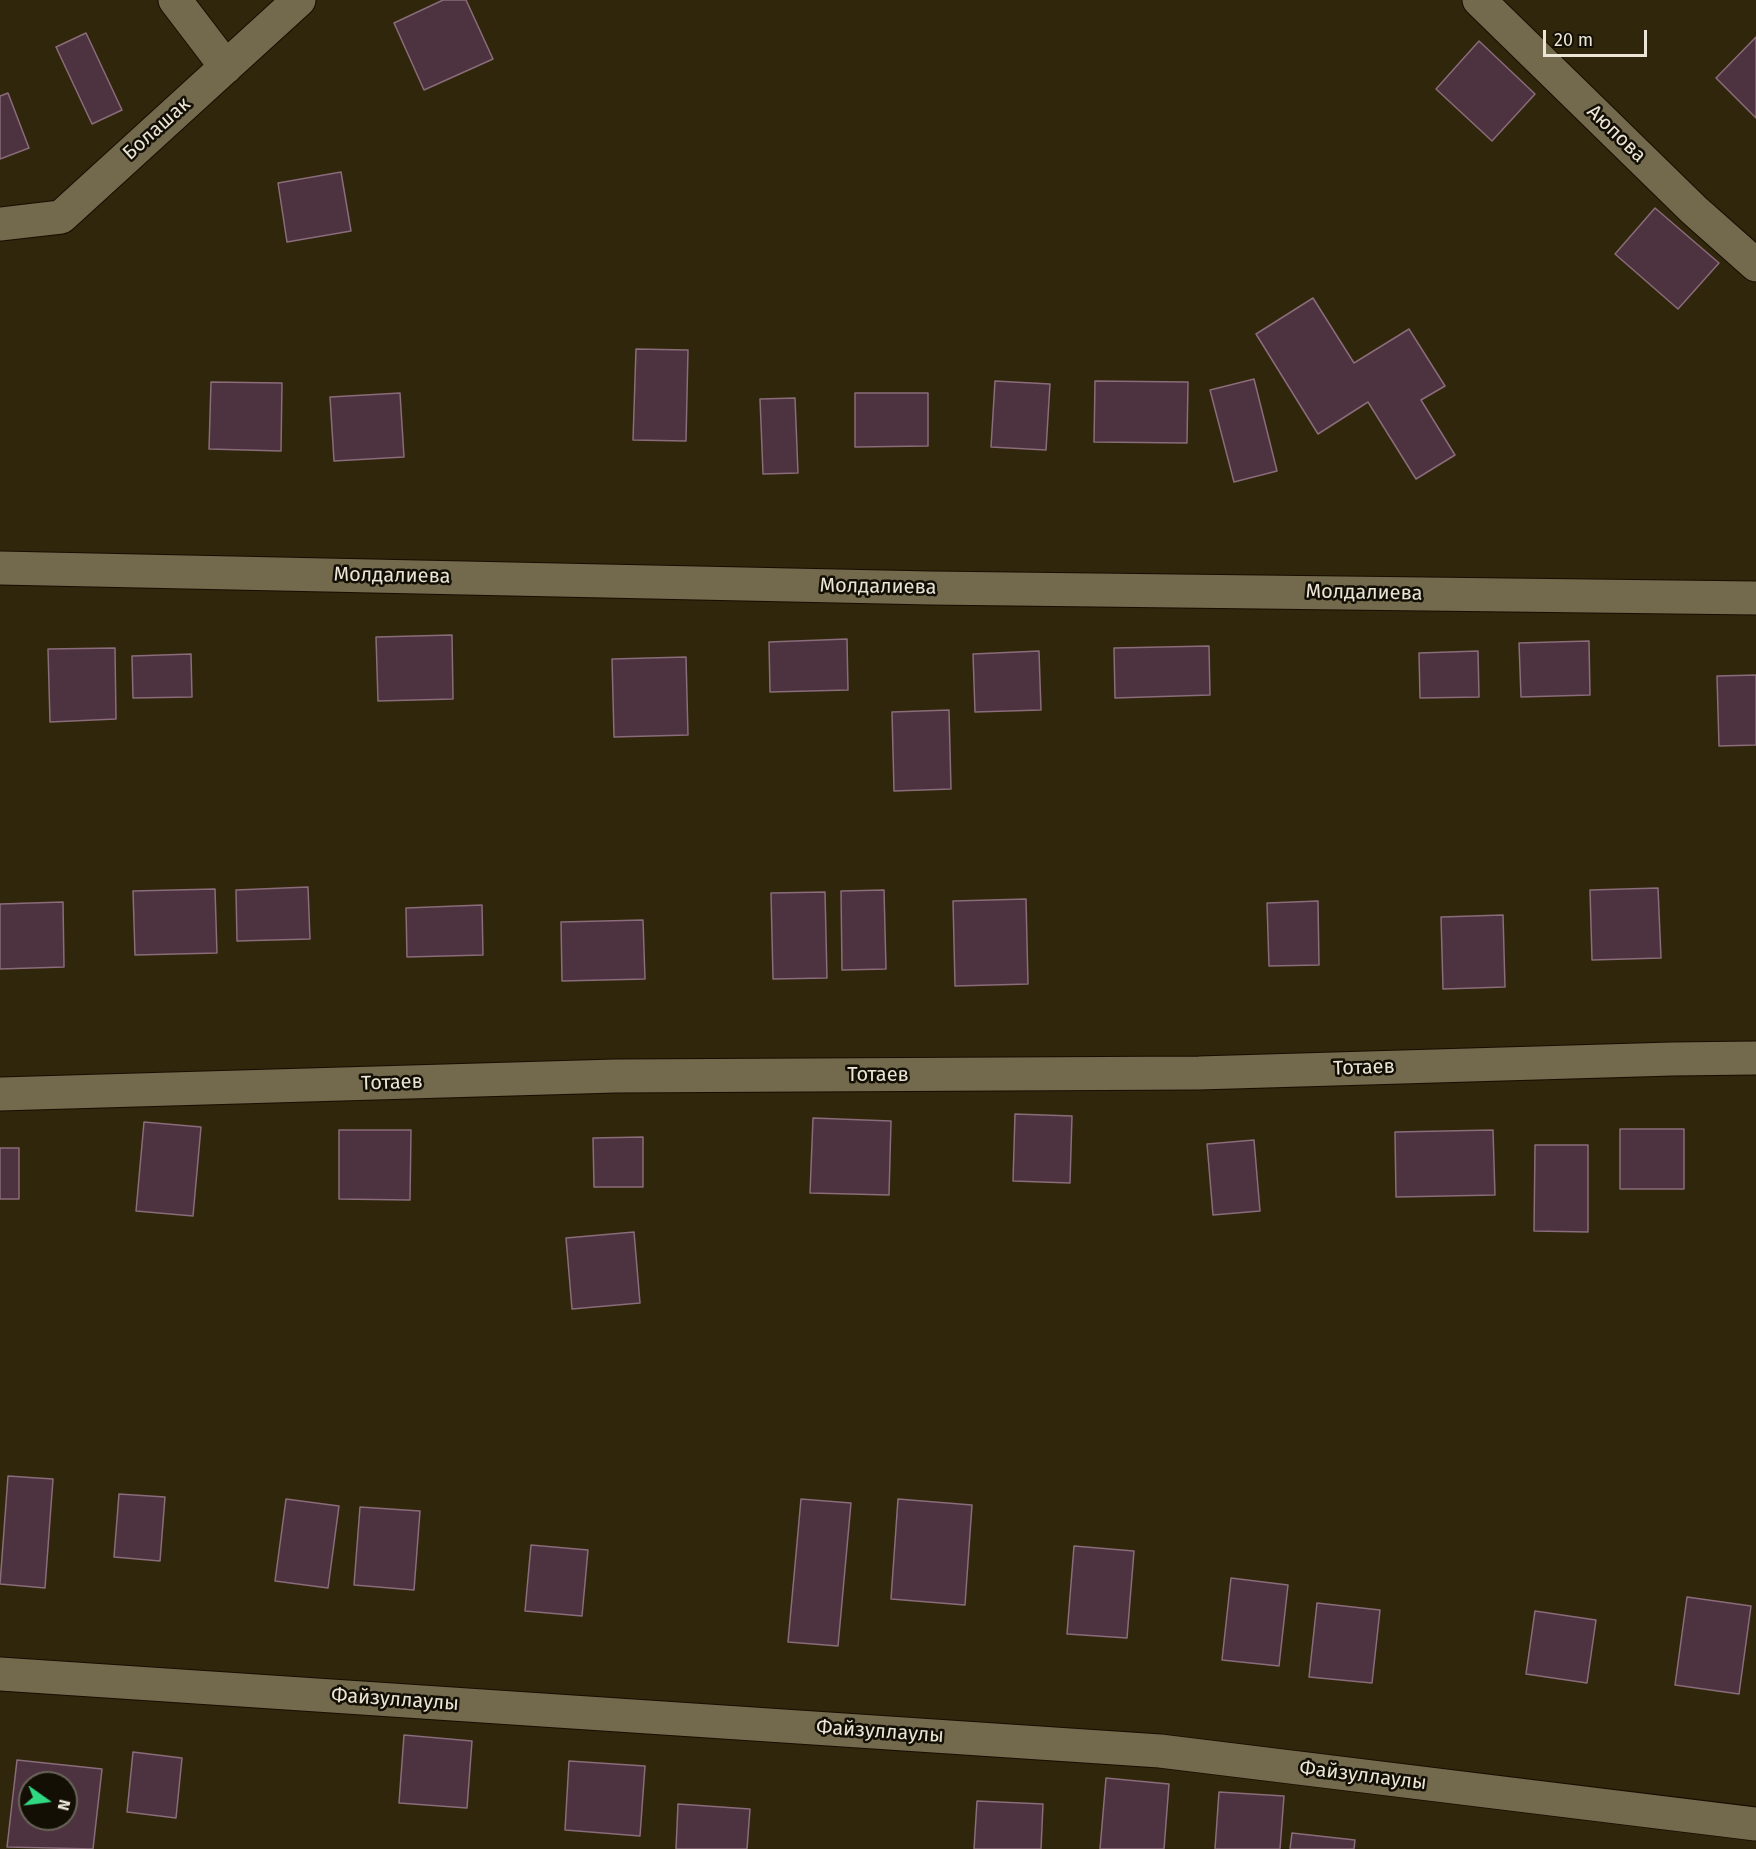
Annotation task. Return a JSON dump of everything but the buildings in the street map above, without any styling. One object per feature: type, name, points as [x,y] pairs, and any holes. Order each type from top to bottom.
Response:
[{"type":"street","points":[[175,0],[226,67]]},
{"type":"street","name":"Болашак","points":[[0,224],[61,217],[299,0]]},
{"type":"street","name":"Аюпова","points":[[1479,0],[1694,210],[1756,265]]},
{"type":"street","name":"Молдалиева","points":[[0,568],[918,588],[1756,598]]},
{"type":"street","name":"Тотаев","points":[[0,1094],[615,1076],[1199,1073],[1756,1058]]},
{"type":"street","name":"Файзуллаулы","points":[[0,1674],[1160,1751],[1756,1824]]}]
